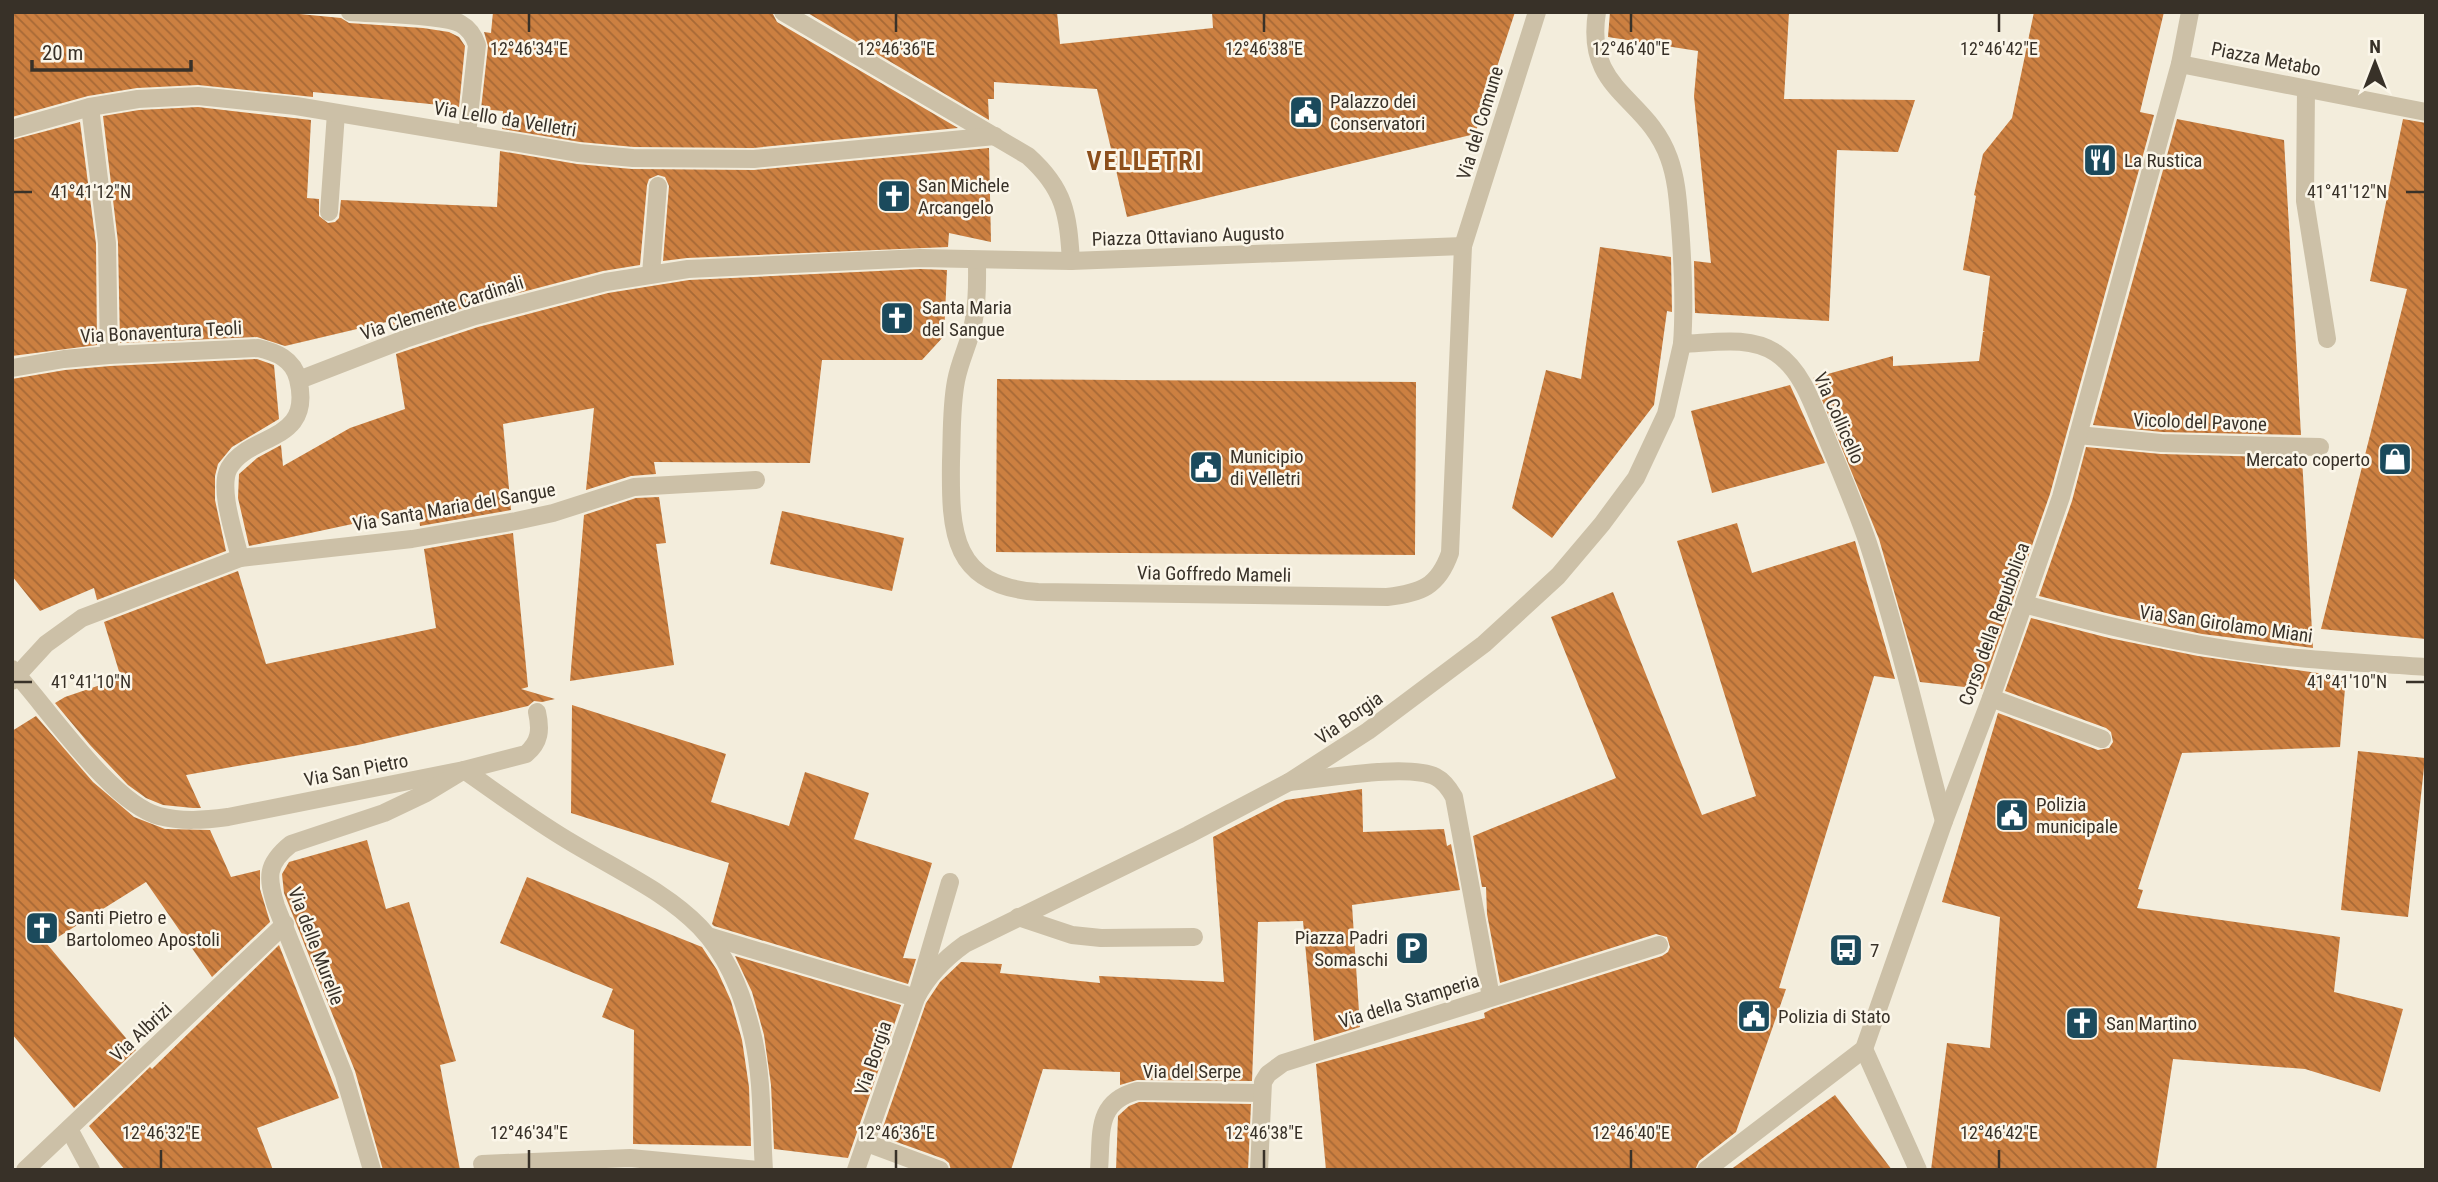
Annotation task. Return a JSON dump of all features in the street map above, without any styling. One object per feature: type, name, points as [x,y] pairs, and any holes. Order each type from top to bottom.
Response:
[{"type":"street","points":[[350,12],[450,20],[467,28],[477,45],[467,134]]},
{"type":"street","name":"Piazza Ottaviano Augusto","points":[[783,12],[1028,156],[1053,182],[1067,213],[1070,261],[1463,246]]},
{"type":"street","name":"Via del Comune","points":[[1463,246],[1537,12]]},
{"type":"street","points":[[1597,12],[1596,45],[1604,74],[1653,127],[1662,141],[1675,178],[1684,273],[1682,344]]},
{"type":"street","name":"Corso della Repubblica","points":[[1864,1049],[2061,497],[2180,64],[2190,12]]},
{"type":"street","name":"Piazza Metabo","points":[[2180,64],[2426,112]]},
{"type":"street","points":[[2306,89],[2305,201],[2327,339]]},
{"type":"street","name":"Via Lello da Velletri","points":[[12,129],[90,107],[138,99],[198,96],[271,103],[598,156],[672,160],[754,159],[995,136]]},
{"type":"street","points":[[90,107],[107,243],[109,355]]},
{"type":"street","points":[[329,212],[336,113]]},
{"type":"street","points":[[651,274],[658,186]]},
{"type":"street","name":"Via Goffredo Mameli","points":[[977,260],[977,306],[959,366],[953,398],[951,496],[956,538],[963,554],[979,575],[1011,590],[1038,592],[1387,597],[1420,591],[1433,582],[1444,569],[1450,553],[1463,246]]},
{"type":"street","name":"Via Clemente Cardinali","points":[[299,380],[405,339],[475,316],[606,282],[651,274],[730,266],[887,259],[1070,261]]},
{"type":"street","name":"Via Collicello","points":[[1682,344],[1743,342],[1760,346],[1775,352],[1800,378],[1848,488],[1871,554],[1944,821]]},
{"type":"street","name":"Via Borgia","points":[[916,998],[928,978],[952,953],[1018,917],[1188,835],[1289,782],[1368,731],[1484,644],[1566,566],[1620,502],[1648,455],[1666,414],[1682,344]]},
{"type":"street","name":"Via Bonaventura Teoli","points":[[12,368],[109,355],[258,348],[285,358],[295,369],[299,380]]},
{"type":"street","points":[[14,675],[52,639],[82,618],[240,558],[226,499],[225,482],[229,469],[238,458],[281,433],[293,422],[299,402],[299,380]]},
{"type":"street","name":"Vicolo del Pavone","points":[[2078,435],[2161,443],[2320,447]]},
{"type":"street","name":"Via Santa Maria del Sangue","points":[[240,558],[412,540],[553,513],[634,487],[756,480]]},
{"type":"street","name":"Via San Girolamo Miani","points":[[2024,604],[2134,632],[2231,650],[2426,667]]},
{"type":"street","name":"Via San Pietro","points":[[14,675],[110,784],[131,802],[158,816],[193,820],[229,817],[464,770]]},
{"type":"street","points":[[1991,698],[2102,739]]},
{"type":"street","points":[[464,770],[526,754],[534,747],[539,736],[537,712]]},
{"type":"street","points":[[464,770],[541,824],[655,889],[685,911],[711,937],[729,967],[754,1038],[764,1170]]},
{"type":"street","name":"Via delle Murelle","points":[[372,1170],[344,1075],[276,906],[270,877],[271,863],[291,844],[360,822],[406,803],[464,770]]},
{"type":"street","points":[[1289,782],[1397,772],[1436,777],[1447,786],[1454,797],[1490,998]]},
{"type":"street","name":"Via Borgia","points":[[856,1170],[916,998],[950,882]]},
{"type":"street","points":[[1018,917],[1072,935],[1101,938],[1194,937]]},
{"type":"street","name":"Via Albrizi","points":[[25,1170],[285,924]]},
{"type":"street","points":[[711,937],[916,998]]},
{"type":"street","name":"Via della Stamperia","points":[[1261,1093],[1268,1074],[1283,1063],[1659,945]]},
{"type":"street","points":[[1706,1170],[1864,1049],[1918,1170]]},
{"type":"street","name":"Via del Serpe","points":[[1099,1170],[1102,1122],[1113,1101],[1124,1094],[1137,1091],[1261,1093]]},
{"type":"street","points":[[1259,1170],[1261,1093]]},
{"type":"street","points":[[69,1129],[91,1170]]},
{"type":"street","points":[[867,1143],[940,1170]]},
{"type":"street","points":[[482,1164],[630,1158],[758,1170]]},
{"type":"building","points":[[12,12],[279,12],[341,18],[349,23],[449,32],[459,37],[465,46],[459,107],[313,92],[313,97],[198,85],[137,88],[88,96],[12,117]]},
{"type":"building","points":[[493,12],[772,12],[777,22],[958,128],[753,148],[634,147],[580,142],[502,129],[503,111],[481,109],[488,46],[484,32],[491,33]]},
{"type":"building","name":"Palazzo dei Conservatori","points":[[806,12],[1057,12],[1060,44],[1213,28],[1212,12],[1515,12],[1475,134],[1127,217],[1097,89],[994,82],[994,99],[988,99],[989,120]]},
{"type":"building","points":[[1610,12],[1789,12],[1784,99],[1915,100],[1898,152],[1837,150],[1829,321],[1695,313],[1694,261],[1711,263],[1694,96],[1698,51],[1608,37]]},
{"type":"building","points":[[2034,12],[2164,12],[2140,112],[2154,115],[2050,494],[1982,689],[1920,682],[1879,539],[1813,378],[1893,356],[1893,366],[1979,361],[1985,331],[1990,276],[1963,270],[1976,196],[1974,195],[1983,154],[2012,118]]},
{"type":"building","points":[[198,107],[311,120],[307,198],[319,199],[319,216],[328,223],[339,218],[341,200],[497,207],[500,151],[577,164],[632,169],[754,170],[989,148],[991,242],[949,233],[948,247],[663,261],[669,186],[665,177],[658,175],[649,179],[647,185],[640,265],[603,271],[472,305],[393,332],[391,321],[285,346],[257,337],[120,343],[118,242],[103,116],[139,110]]},
{"type":"building","points":[[2177,119],[2284,140],[2301,435],[2162,432],[2093,425]]},
{"type":"building","name":"Mercato coperto","points":[[2403,119],[2426,123],[2426,639],[2321,629],[2407,289],[2370,281]]},
{"type":"building","points":[[80,122],[96,244],[97,345],[12,356],[12,140]]},
{"type":"building","points":[[1600,247],[1671,257],[1672,312],[1667,311],[1654,405],[1552,538],[1512,508],[1546,370],[1581,379]]},
{"type":"building","points":[[947,270],[944,336],[922,360],[822,360],[810,463],[654,462],[656,474],[631,476],[586,490],[594,408],[503,424],[511,510],[420,526],[418,510],[249,546],[238,498],[239,474],[257,458],[281,445],[283,466],[350,428],[405,409],[396,354],[478,327],[608,293],[689,280]]},
{"type":"building","points":[[257,359],[274,365],[279,419],[232,447],[218,464],[215,500],[226,551],[97,600],[94,588],[40,611],[12,576],[12,379],[110,366]]},
{"type":"building","name":"Municipio di Velletri","points":[[997,379],[1416,382],[1415,555],[996,552]]},
{"type":"building","points":[[1790,385],[1825,463],[1712,493],[1691,411]]},
{"type":"building","points":[[2086,447],[2161,454],[2302,458],[2313,648],[2202,634],[2039,596],[2072,501]]},
{"type":"building","points":[[659,497],[666,543],[656,544],[674,665],[570,681],[584,515],[636,498]]},
{"type":"building","points":[[782,511],[904,538],[892,591],[770,564]]},
{"type":"building","points":[[1737,523],[1752,573],[1855,541],[1895,679],[1874,676],[1779,988],[1786,989],[1736,1132],[1699,1161],[1695,1170],[1326,1170],[1316,1064],[1485,1018],[1484,1013],[1492,1009],[1668,952],[1670,947],[1667,937],[1656,934],[1500,983],[1487,914],[1486,887],[1482,887],[1473,836],[1616,778],[1551,617],[1613,592],[1702,815],[1756,796],[1677,541]]},
{"type":"building","points":[[513,533],[528,687],[521,689],[555,699],[534,701],[528,706],[358,745],[186,775],[201,808],[163,805],[146,798],[128,785],[55,703],[121,678],[104,622],[238,571],[266,664],[436,628],[424,549]]},
{"type":"building","points":[[2031,618],[2109,638],[2198,656],[2346,677],[2340,747],[2182,753],[2138,889],[2143,890],[2137,908],[2340,937],[2334,992],[2403,1009],[2380,1092],[2305,1069],[2173,1059],[2156,1170],[1931,1170],[1947,1043],[1990,1048],[2000,917],[1942,902],[1998,713],[2098,750],[2109,748],[2113,742],[2111,732],[2106,728],[2005,691]]},
{"type":"building","points":[[572,705],[726,754],[711,802],[789,826],[805,772],[869,793],[854,839],[932,863],[903,958],[916,959],[908,984],[714,926],[712,924],[729,863],[571,813]]},
{"type":"building","points":[[36,716],[93,782],[134,817],[165,829],[210,830],[231,877],[260,870],[260,889],[270,922],[212,977],[146,882],[47,944],[136,1050],[74,1108],[12,1034],[12,731]]},
{"type":"building","points":[[2358,751],[2425,758],[2408,917],[2341,910]]},
{"type":"building","points":[[1362,789],[1363,832],[1444,829],[1447,846],[1451,844],[1460,890],[1352,905],[1360,1027],[1314,1041],[1303,921],[1258,922],[1252,1081],[1137,1080],[1120,1085],[1120,1072],[1043,1069],[1011,1170],[951,1170],[944,1159],[880,1136],[926,1003],[940,982],[961,962],[1002,964],[1000,973],[1100,983],[1099,976],[1224,982],[1213,837],[1286,800]]},
{"type":"building","points":[[367,840],[386,909],[409,902],[456,1061],[440,1065],[460,1170],[383,1170],[355,1071],[284,893],[282,874],[289,862]]},
{"type":"building","points":[[527,877],[702,947],[717,970],[731,1001],[742,1040],[749,1087],[751,1146],[633,1144],[634,1030],[602,1017],[613,989],[500,943]]},
{"type":"building","points":[[279,945],[339,1098],[257,1128],[273,1170],[125,1170],[89,1126],[150,1067],[152,1069]]},
{"type":"building","points":[[735,956],[901,1005],[848,1158],[774,1149],[771,1085],[764,1035],[752,992]]},
{"type":"building","points":[[1835,1095],[1892,1170],[1730,1170]]},
{"type":"building","points":[[1139,1102],[1251,1104],[1248,1170],[1116,1170],[1118,1116],[1129,1106]]},
{"type":"place","name":"Palazzo dei Conservatori","points":[[1306,112]]},
{"type":"place","name":"La Rustica","points":[[2100,160]]},
{"type":"place","name":"San Michele Arcangelo","points":[[894,196]]},
{"type":"place","name":"Santa Maria del Sangue","points":[[897,318]]},
{"type":"place","name":"Mercato coperto","points":[[2395,459]]},
{"type":"place","name":"Municipio di Velletri","points":[[1206,467]]},
{"type":"place","name":"Polizia municipale","points":[[2012,815]]},
{"type":"place","name":"Santi Pietro e Bartolomeo Apostoli","points":[[42,928]]},
{"type":"place","name":"Piazza Padri Somaschi","points":[[1412,948]]},
{"type":"place","name":"7","points":[[1846,950]]},
{"type":"place","name":"Polizia di Stato","points":[[1754,1016]]},
{"type":"place","name":"San Martino","points":[[2082,1023]]},
{"type":"district","name":"VELLETRI","points":[[1145,161]]}]
